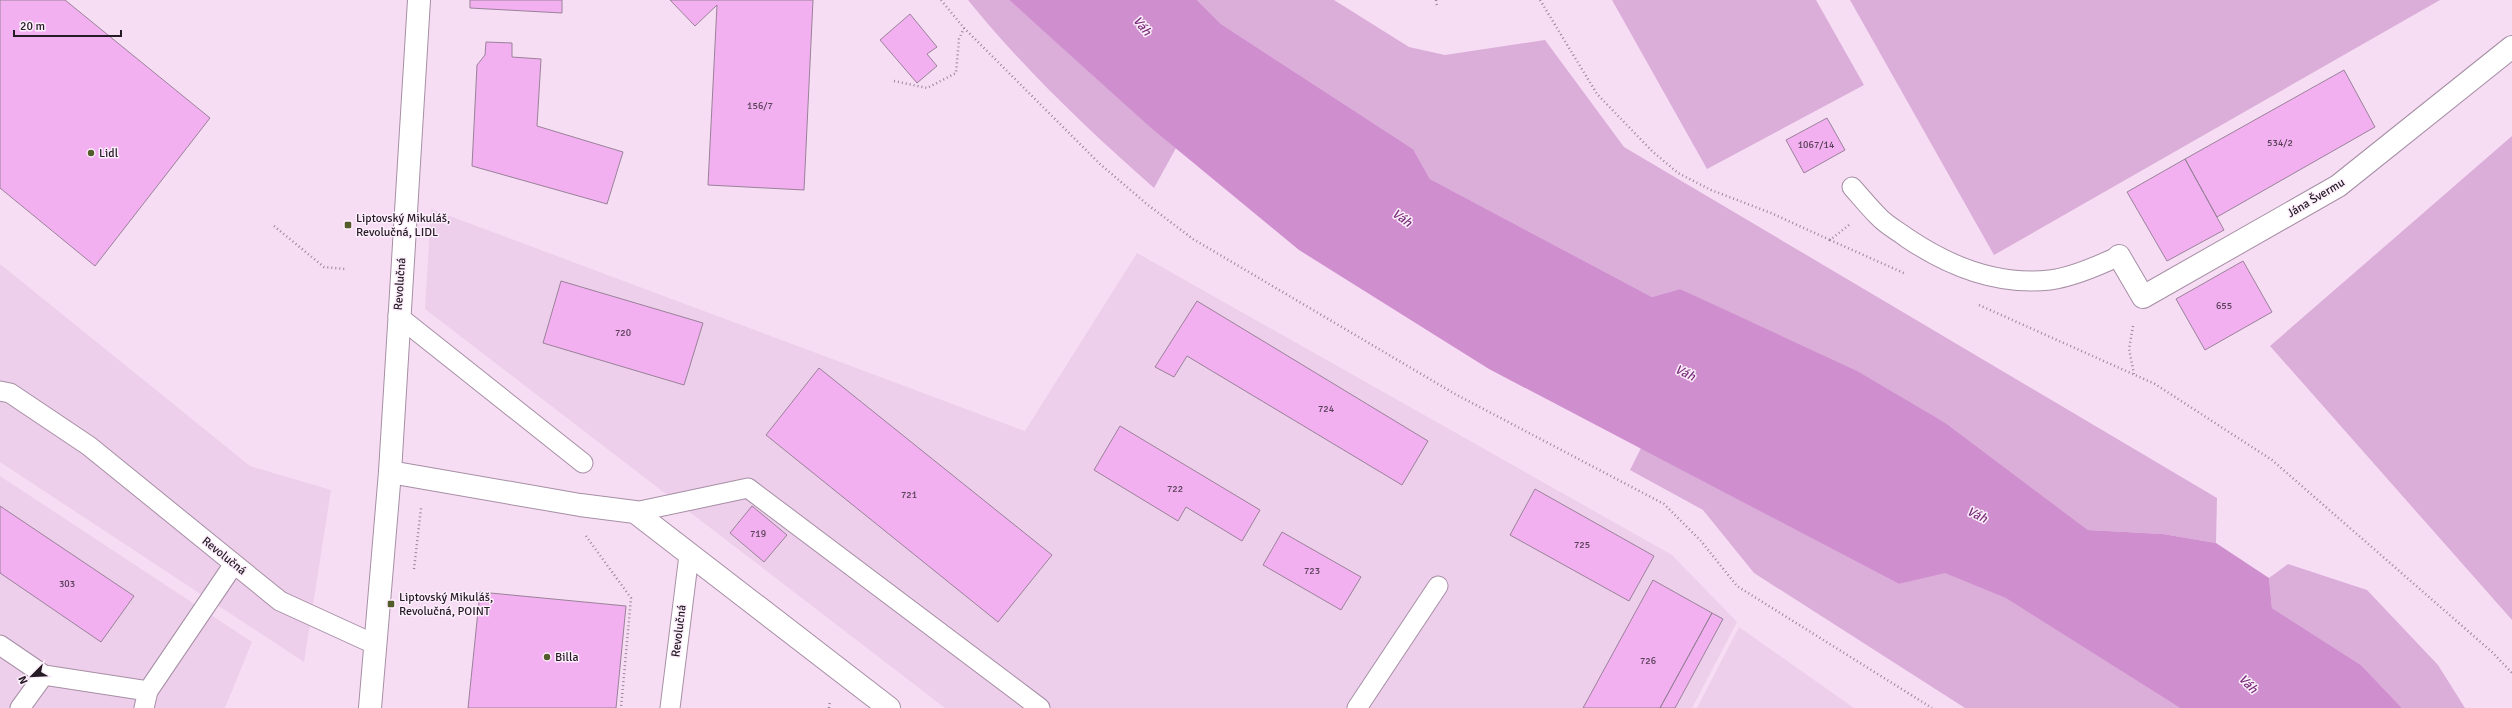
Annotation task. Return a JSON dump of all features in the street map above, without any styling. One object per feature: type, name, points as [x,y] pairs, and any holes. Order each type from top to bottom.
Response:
[{"type":"street","name":"Revolučná","points":[[370,708],[374,644],[390,472],[398,316],[419,0]]},
{"type":"street","name":"Jána Švermu","points":[[2143,297],[2338,186],[2512,47]]},
{"type":"street","points":[[2119,256],[2143,297]]},
{"type":"street","points":[[390,472],[580,505],[635,512],[889,708]]},
{"type":"lane","points":[[1852,186],[1870,208],[1890,226],[1945,261],[1964,269],[2009,280],[2052,280],[2098,266],[2119,256]]},
{"type":"lane","points":[[398,316],[583,463]]},
{"type":"lane","name":"Revolučná","points":[[0,391],[10,393],[89,446],[280,601],[374,644]]},
{"type":"lane","points":[[635,512],[748,488],[1040,708]]},
{"type":"lane","name":"Revolučná","points":[[670,708],[689,555]]},
{"type":"lane","points":[[0,645],[44,675],[146,700],[234,564]]},
{"type":"lane","points":[[1357,708],[1438,586]]},
{"type":"lane","points":[[20,708],[44,675]]},
{"type":"path","points":[[941,0],[964,28],[1100,164],[1148,205],[1193,239],[1455,394],[1664,504],[1700,541],[1737,586],[1932,708]]},
{"type":"path","points":[[1436,0],[1437,6]]},
{"type":"path","points":[[1540,0],[1597,94],[1652,151],[1678,172],[1711,190],[1771,213],[1909,275]]},
{"type":"path","points":[[894,82],[927,88],[956,73],[959,39],[964,28]]},
{"type":"path","points":[[1830,240],[1870,208]]},
{"type":"path","points":[[274,226],[324,267],[345,269]]},
{"type":"path","points":[[2134,374],[2129,349],[2133,324],[2143,297]]},
{"type":"path","points":[[1972,302],[2155,384],[2272,460],[2480,641],[2512,673]]},
{"type":"path","points":[[580,505],[578,525],[631,598],[621,708]]},
{"type":"path","points":[[414,571],[421,506],[429,507]]},
{"type":"shaded area","points":[[968,0],[1009,0],[1176,148],[1154,188],[1105,144],[1034,75],[989,26]]},
{"type":"shaded area","points":[[1197,0],[1334,0],[1409,47],[1445,55],[1545,40],[1624,147],[2217,498],[2216,543],[2163,534],[2088,530],[1947,424],[1680,289],[1652,297],[1430,179],[1413,149],[1221,24]]},
{"type":"shaded area","points":[[1612,0],[1816,0],[1864,85],[1707,169]]},
{"type":"shaded area","points":[[1850,0],[2440,0],[1994,255]]},
{"type":"shaded area","points":[[2512,136],[2512,620],[2270,346]]},
{"type":"shaded area","points":[[431,209],[1025,431],[1137,253],[1672,555],[1737,622],[1692,708],[945,708],[425,309]]},
{"type":"shaded area","points":[[0,264],[250,466],[331,490],[304,662],[0,462]]},
{"type":"shaded area","points":[[1641,448],[1899,584],[1945,572],[2007,598],[2180,708],[1965,708],[1754,573],[1703,510],[1630,470]]},
{"type":"shaded area","points":[[0,476],[252,642],[225,708],[0,708]]},
{"type":"shaded area","points":[[2288,564],[2367,590],[2438,665],[2465,708],[2402,708],[2361,665],[2272,608],[2269,578]]},
{"type":"shaded area","points":[[1739,627],[1854,708],[1697,708]]},
{"type":"water","name":"Váh","points":[[1009,0],[1197,0],[1221,24],[1413,149],[1430,179],[1652,297],[1680,289],[1857,371],[1947,424],[2088,530],[2163,534],[2216,543],[2269,578],[2272,608],[2361,665],[2402,708],[2180,708],[2006,598],[1945,573],[1899,584],[1489,369],[1299,250],[1150,127]]},
{"type":"building","name":"Lidl","points":[[0,0],[65,0],[210,118],[95,266],[0,188]]},
{"type":"building","points":[[470,0],[562,0],[562,13],[470,8]]},
{"type":"building","points":[[670,0],[813,0],[804,190],[708,185],[717,5],[695,26]]},
{"type":"building","points":[[910,14],[937,47],[927,54],[937,66],[917,83],[880,40]]},
{"type":"building","points":[[486,42],[512,43],[512,57],[541,59],[537,126],[623,152],[607,204],[472,166],[477,65],[485,55]]},
{"type":"building","points":[[2344,70],[2375,127],[2217,217],[2185,159]]},
{"type":"building","points":[[1827,118],[1845,150],[1804,173],[1786,140]]},
{"type":"building","points":[[2185,159],[2224,230],[2167,261],[2127,192]]},
{"type":"building","points":[[2243,261],[2272,312],[2205,350],[2176,299]]},
{"type":"building","points":[[561,281],[703,323],[684,385],[543,343]]},
{"type":"building","points":[[1197,301],[1428,441],[1402,485],[1187,356],[1174,377],[1155,367]]},
{"type":"building","points":[[819,368],[1052,555],[998,622],[766,435]]},
{"type":"building","points":[[1120,426],[1260,510],[1242,541],[1186,507],[1178,521],[1094,470]]},
{"type":"building","points":[[1535,489],[1654,556],[1629,601],[1510,535]]},
{"type":"building","points":[[0,506],[134,596],[101,642],[0,573]]},
{"type":"building","points":[[752,506],[787,535],[764,562],[730,533]]},
{"type":"building","points":[[1282,532],[1361,577],[1341,610],[1263,565]]},
{"type":"building","points":[[1653,580],[1712,613],[1660,708],[1583,708]]},
{"type":"building","name":"Billa","points":[[480,592],[626,606],[616,708],[468,708]]},
{"type":"building","points":[[1712,613],[1723,619],[1675,708],[1660,708]]},
{"type":"place","name":"Lidl","points":[[91,153]]},
{"type":"place","name":"Liptovský Mikuláš, Revolučná, LIDL","points":[[348,225]]},
{"type":"place","name":"Liptovský Mikuláš, Revolučná, POINT","points":[[391,604]]},
{"type":"place","name":"Billa","points":[[547,657]]}]
